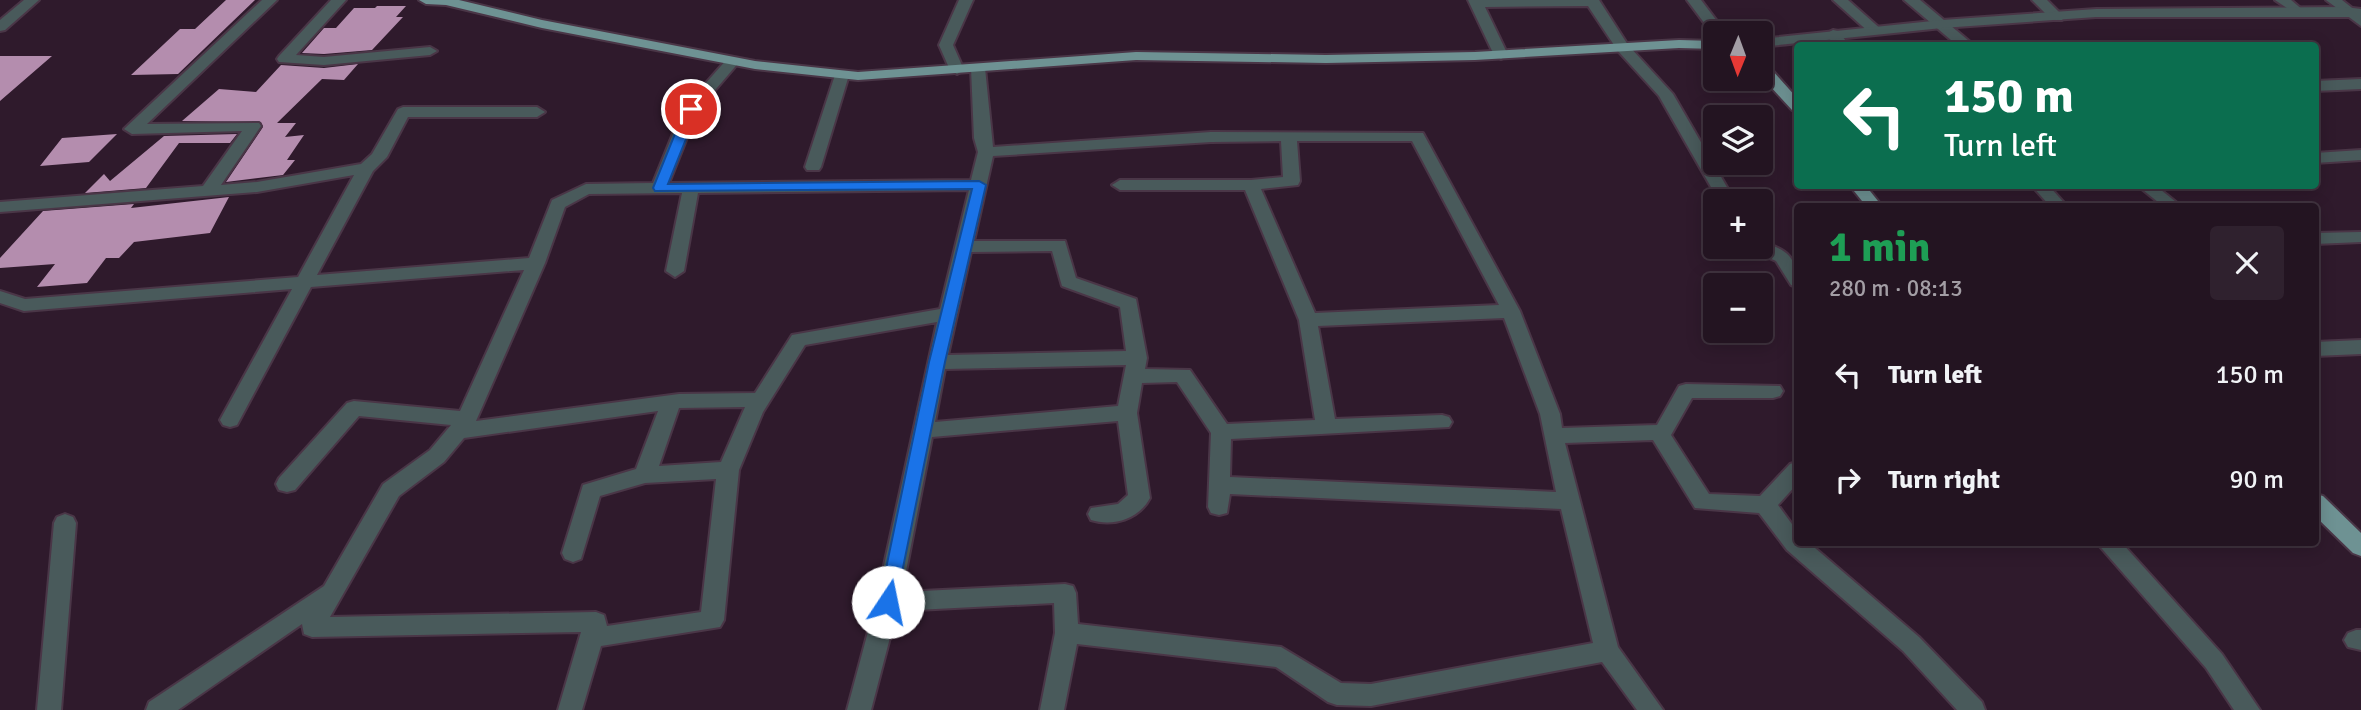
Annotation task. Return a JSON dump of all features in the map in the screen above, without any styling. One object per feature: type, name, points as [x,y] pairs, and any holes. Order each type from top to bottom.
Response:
[{"type":"main road","points":[[426,0],[446,1],[542,24],[733,61],[858,76],[1136,56],[1326,59],[1501,55],[1703,45]]},
{"type":"main road","points":[[1773,80],[1794,104]]},
{"type":"main road","points":[[1860,189],[1872,203]]},
{"type":"main road","points":[[2319,506],[2361,547]]},
{"type":"street","points":[[0,27],[32,0]]},
{"type":"street","points":[[208,191],[253,126],[132,129],[270,0]]},
{"type":"street","points":[[340,0],[284,59],[336,61],[430,51]]},
{"type":"street","points":[[957,69],[946,46],[966,0]]},
{"type":"street","points":[[1694,0],[1710,21]]},
{"type":"street","points":[[1840,0],[1876,31]]},
{"type":"street","points":[[1911,0],[1963,42]]},
{"type":"street","points":[[2039,0],[2057,17]]},
{"type":"street","points":[[2282,0],[2297,11]]},
{"type":"street","points":[[2333,0],[2361,22]]},
{"type":"street","points":[[1501,55],[1476,1],[1592,1],[1623,48],[1665,94],[1720,189]]},
{"type":"street","points":[[1773,42],[1838,40],[1876,31],[1942,24],[2096,13],[2345,10],[2361,13]]},
{"type":"street","points":[[659,188],[691,109],[733,61]]},
{"type":"street","points":[[859,710],[888,602],[937,362],[986,152],[982,138],[978,68]]},
{"type":"street","points":[[813,166],[842,75]]},
{"type":"street","points":[[2319,86],[2361,84]]},
{"type":"street","points":[[230,419],[366,168],[379,158],[403,112],[537,112]]},
{"type":"street","points":[[986,152],[1211,137],[1417,136],[1511,311],[1550,414],[1553,436],[1607,651],[1651,710]]},
{"type":"street","points":[[1120,185],[1251,185],[1292,181],[1289,137]]},
{"type":"street","points":[[2319,158],[2361,156]]},
{"type":"street","points":[[0,207],[257,187],[366,168]]},
{"type":"street","points":[[570,710],[596,622],[312,627],[391,490],[437,456],[463,425],[536,263],[558,204],[586,189],[979,185]]},
{"type":"street","points":[[1251,185],[1308,320],[1326,427]]},
{"type":"street","points":[[675,271],[691,188]]},
{"type":"street","points":[[2043,189],[2056,203]]},
{"type":"street","points":[[2150,189],[2169,203]]},
{"type":"street","points":[[2319,239],[2361,237]]},
{"type":"street","points":[[965,247],[1059,245],[1068,282],[1129,303],[1135,367],[1127,413],[1139,498],[1123,512],[1099,514]]},
{"type":"street","points":[[0,297],[24,305],[536,263]]},
{"type":"street","points":[[1308,320],[1511,311]]},
{"type":"street","points":[[590,638],[712,620],[729,470],[760,400],[799,340],[948,314]]},
{"type":"street","points":[[2319,349],[2361,347]]},
{"type":"street","points":[[937,362],[1135,367],[1183,375],[1221,432],[1219,507]]},
{"type":"street","points":[[1661,435],[1686,391],[1773,391]]},
{"type":"street","points":[[288,484],[354,408],[463,425],[671,402],[760,400]]},
{"type":"street","points":[[645,475],[671,402]]},
{"type":"street","points":[[923,430],[1127,413]]},
{"type":"street","points":[[1221,432],[1443,422]]},
{"type":"street","points":[[1553,436],[1659,432],[1703,502],[1765,505],[1794,543]]},
{"type":"street","points":[[573,553],[591,491],[645,475],[729,470]]},
{"type":"street","points":[[1765,505],[1794,473]]},
{"type":"street","points":[[1219,485],[1570,501]]},
{"type":"street","points":[[49,710],[65,523]]},
{"type":"street","points":[[1797,546],[1911,644],[1973,710]]},
{"type":"street","points":[[2111,546],[2214,661],[2248,710]]},
{"type":"street","points":[[158,710],[332,590]]},
{"type":"street","points":[[888,602],[1065,593],[1067,633],[1052,710]]},
{"type":"street","points":[[1067,633],[1281,657],[1337,694],[1375,703],[1607,651]]},
{"type":"building","points":[[226,0],[255,0],[178,74],[131,75],[180,29],[195,29]]},
{"type":"building","points":[[406,6],[396,17],[403,17],[372,50],[302,53],[324,28],[336,28],[354,8]]},
{"type":"building","points":[[0,56],[52,56],[0,101]]},
{"type":"building","points":[[358,64],[344,80],[322,79],[277,123],[296,123],[285,137],[304,135],[287,160],[295,160],[283,175],[226,182],[263,127],[261,122],[182,121],[219,89],[256,92],[281,65],[324,68]]},
{"type":"building","points":[[117,134],[89,162],[40,166],[62,138]]},
{"type":"building","points":[[237,134],[230,143],[179,143],[146,188],[85,193],[104,174],[110,181],[164,136]]},
{"type":"building","points":[[229,197],[210,233],[134,242],[119,258],[106,258],[87,283],[37,287],[55,264],[0,268],[0,258],[43,211],[134,204],[131,208]]},
{"type":"route","points":[[691,109],[659,188],[979,185],[937,362],[888,602]]}]
